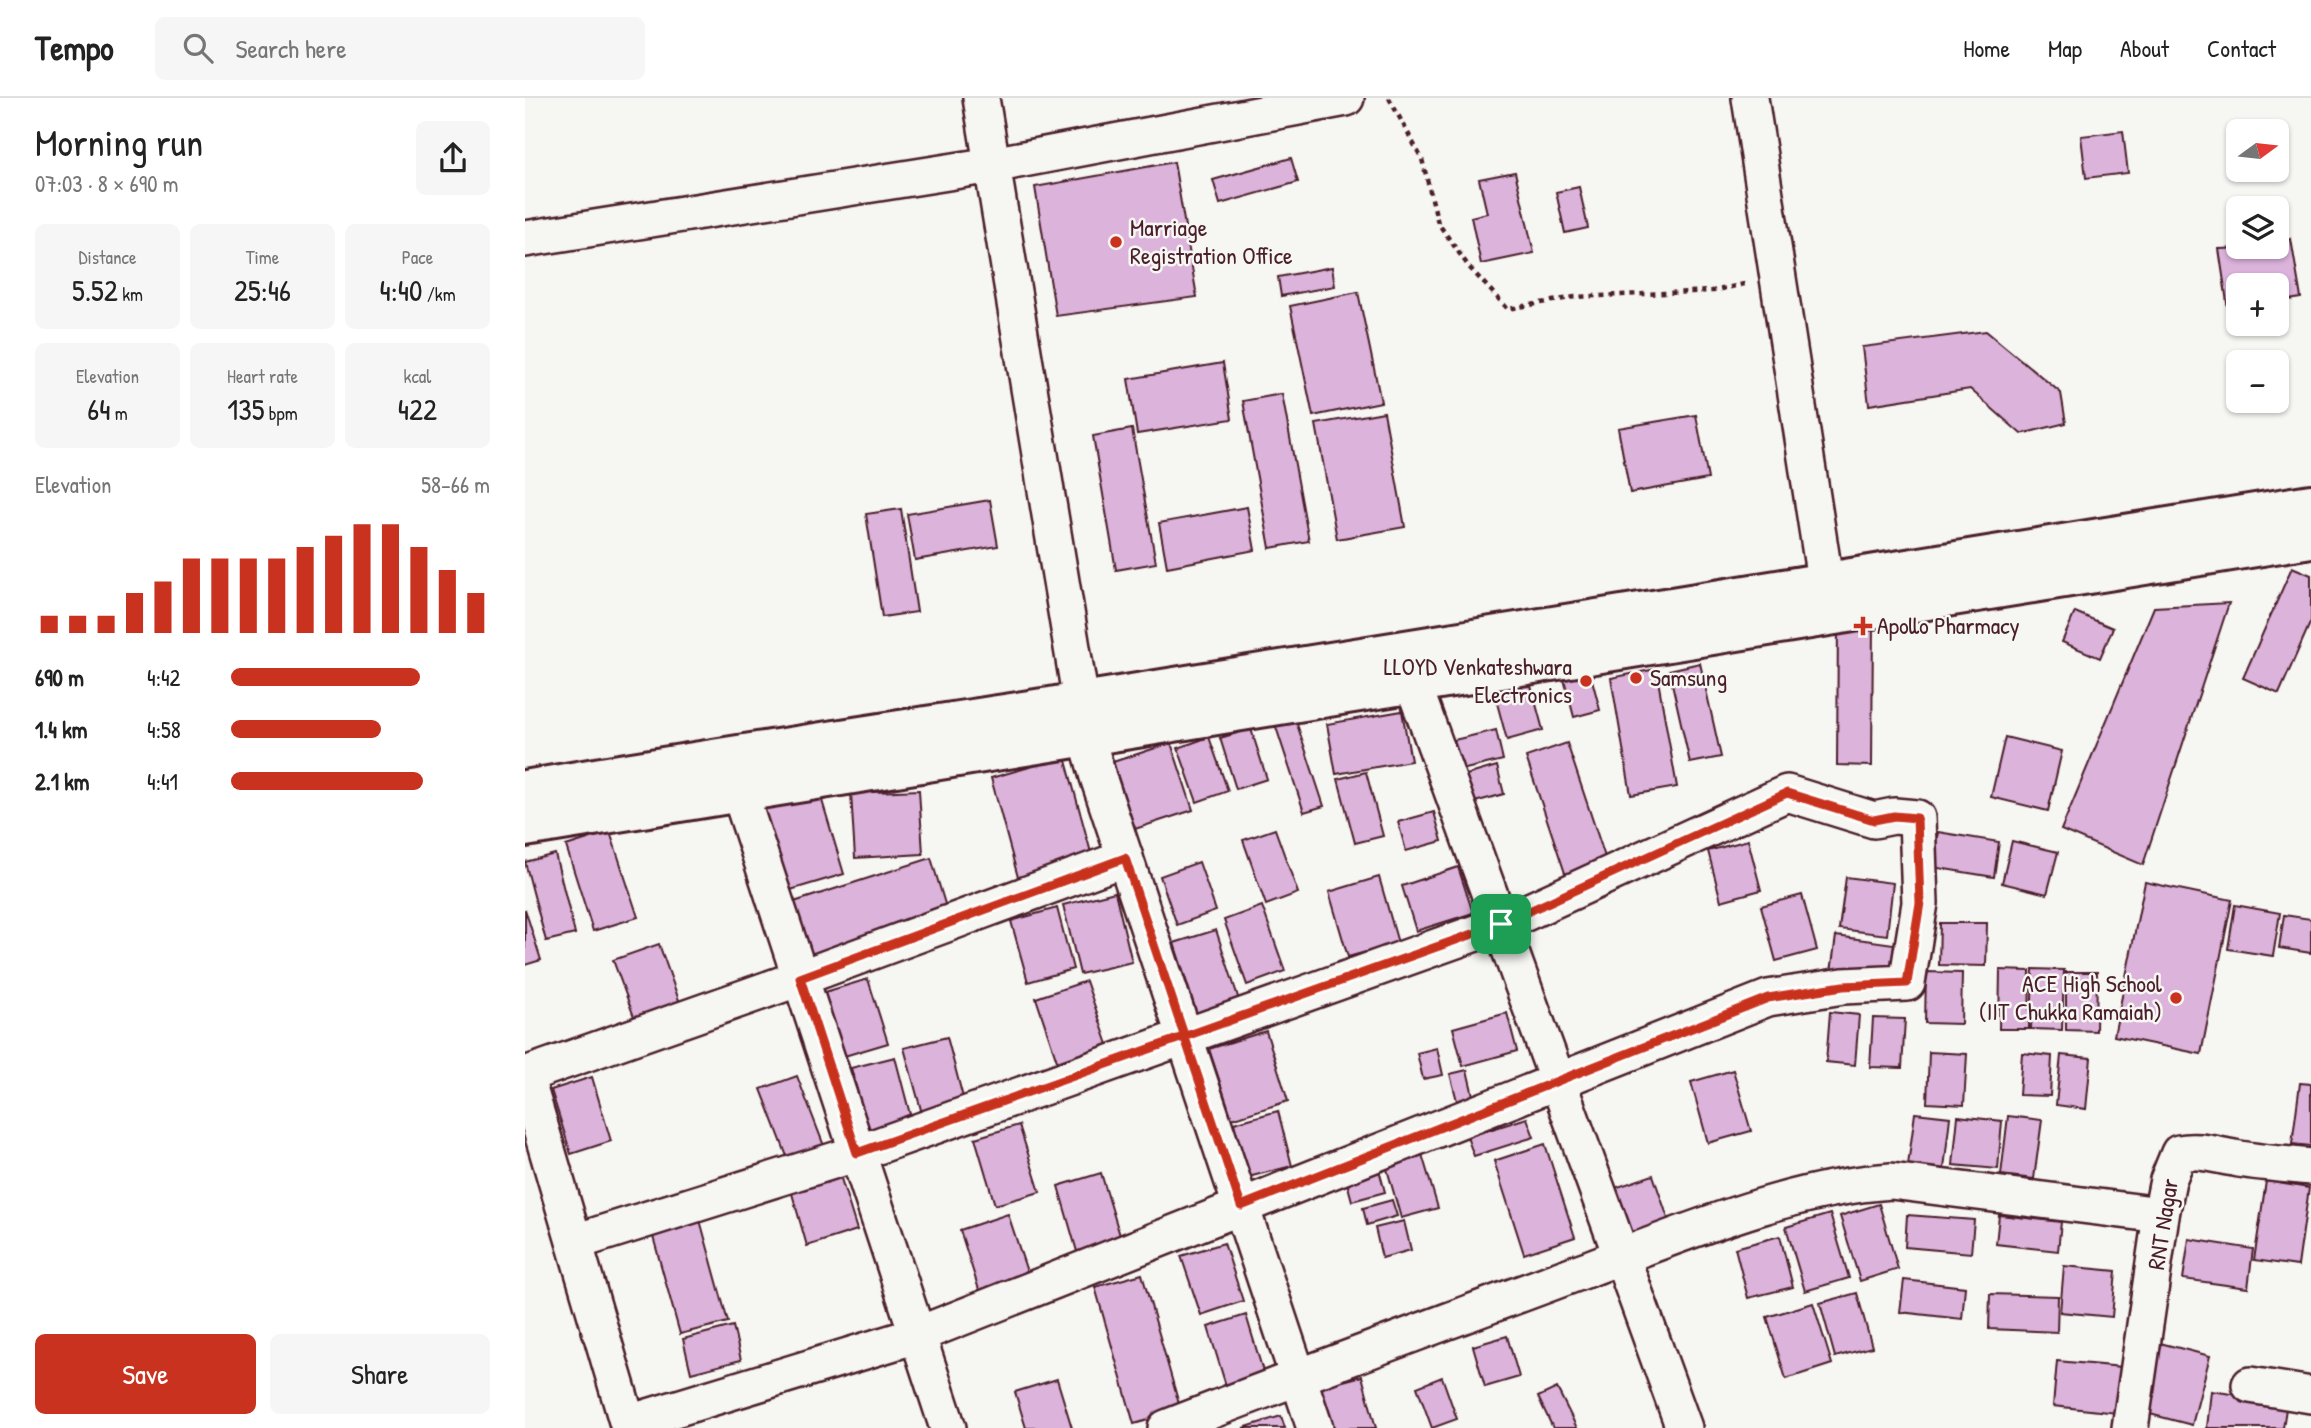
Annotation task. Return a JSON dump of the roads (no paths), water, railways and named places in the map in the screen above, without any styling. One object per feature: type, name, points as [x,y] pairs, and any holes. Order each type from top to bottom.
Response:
[{"type":"highway","points":[[525,827],[739,791],[1084,718],[1825,580],[2311,504]]},
{"type":"highway","points":[[525,790],[728,755],[1412,681],[2311,538]]},
{"type":"street","points":[[981,98],[1084,718],[1125,858],[1315,1428]]},
{"type":"street","points":[[525,239],[992,165],[1346,98]]},
{"type":"street","points":[[1750,98],[1825,580]]},
{"type":"street","points":[[1412,681],[1684,1428]]},
{"type":"street","points":[[739,791],[948,1428]]},
{"type":"street","points":[[575,1242],[857,1153],[1501,924],[1787,793],[1874,820],[1894,816],[1917,818],[1920,903],[1907,983],[1843,986],[1768,998],[917,1335],[629,1425],[525,1075],[800,978],[1125,858]]},
{"type":"street","name":"RNT Nagar","points":[[2130,1428],[2161,1215],[2168,1180],[2179,1153],[2211,1153],[2311,1167]]},
{"type":"street","points":[[1166,1428],[1298,1376],[1725,1220],[1853,1184],[1891,1181],[2161,1215]]},
{"type":"street","points":[[2250,1385],[2311,1395]]},
{"type":"place","name":"Marriage Registration Office","points":[[1116,242]]},
{"type":"place","name":"Apollo Pharmacy","points":[[1863,626]]},
{"type":"place","name":"Samsung","points":[[1636,678]]},
{"type":"place","name":"LLOYD Venkateshwara Electronics","points":[[1586,681]]},
{"type":"place","name":"ACE High School (IIT Chukka Ramaiah)","points":[[2176,998]]}]
